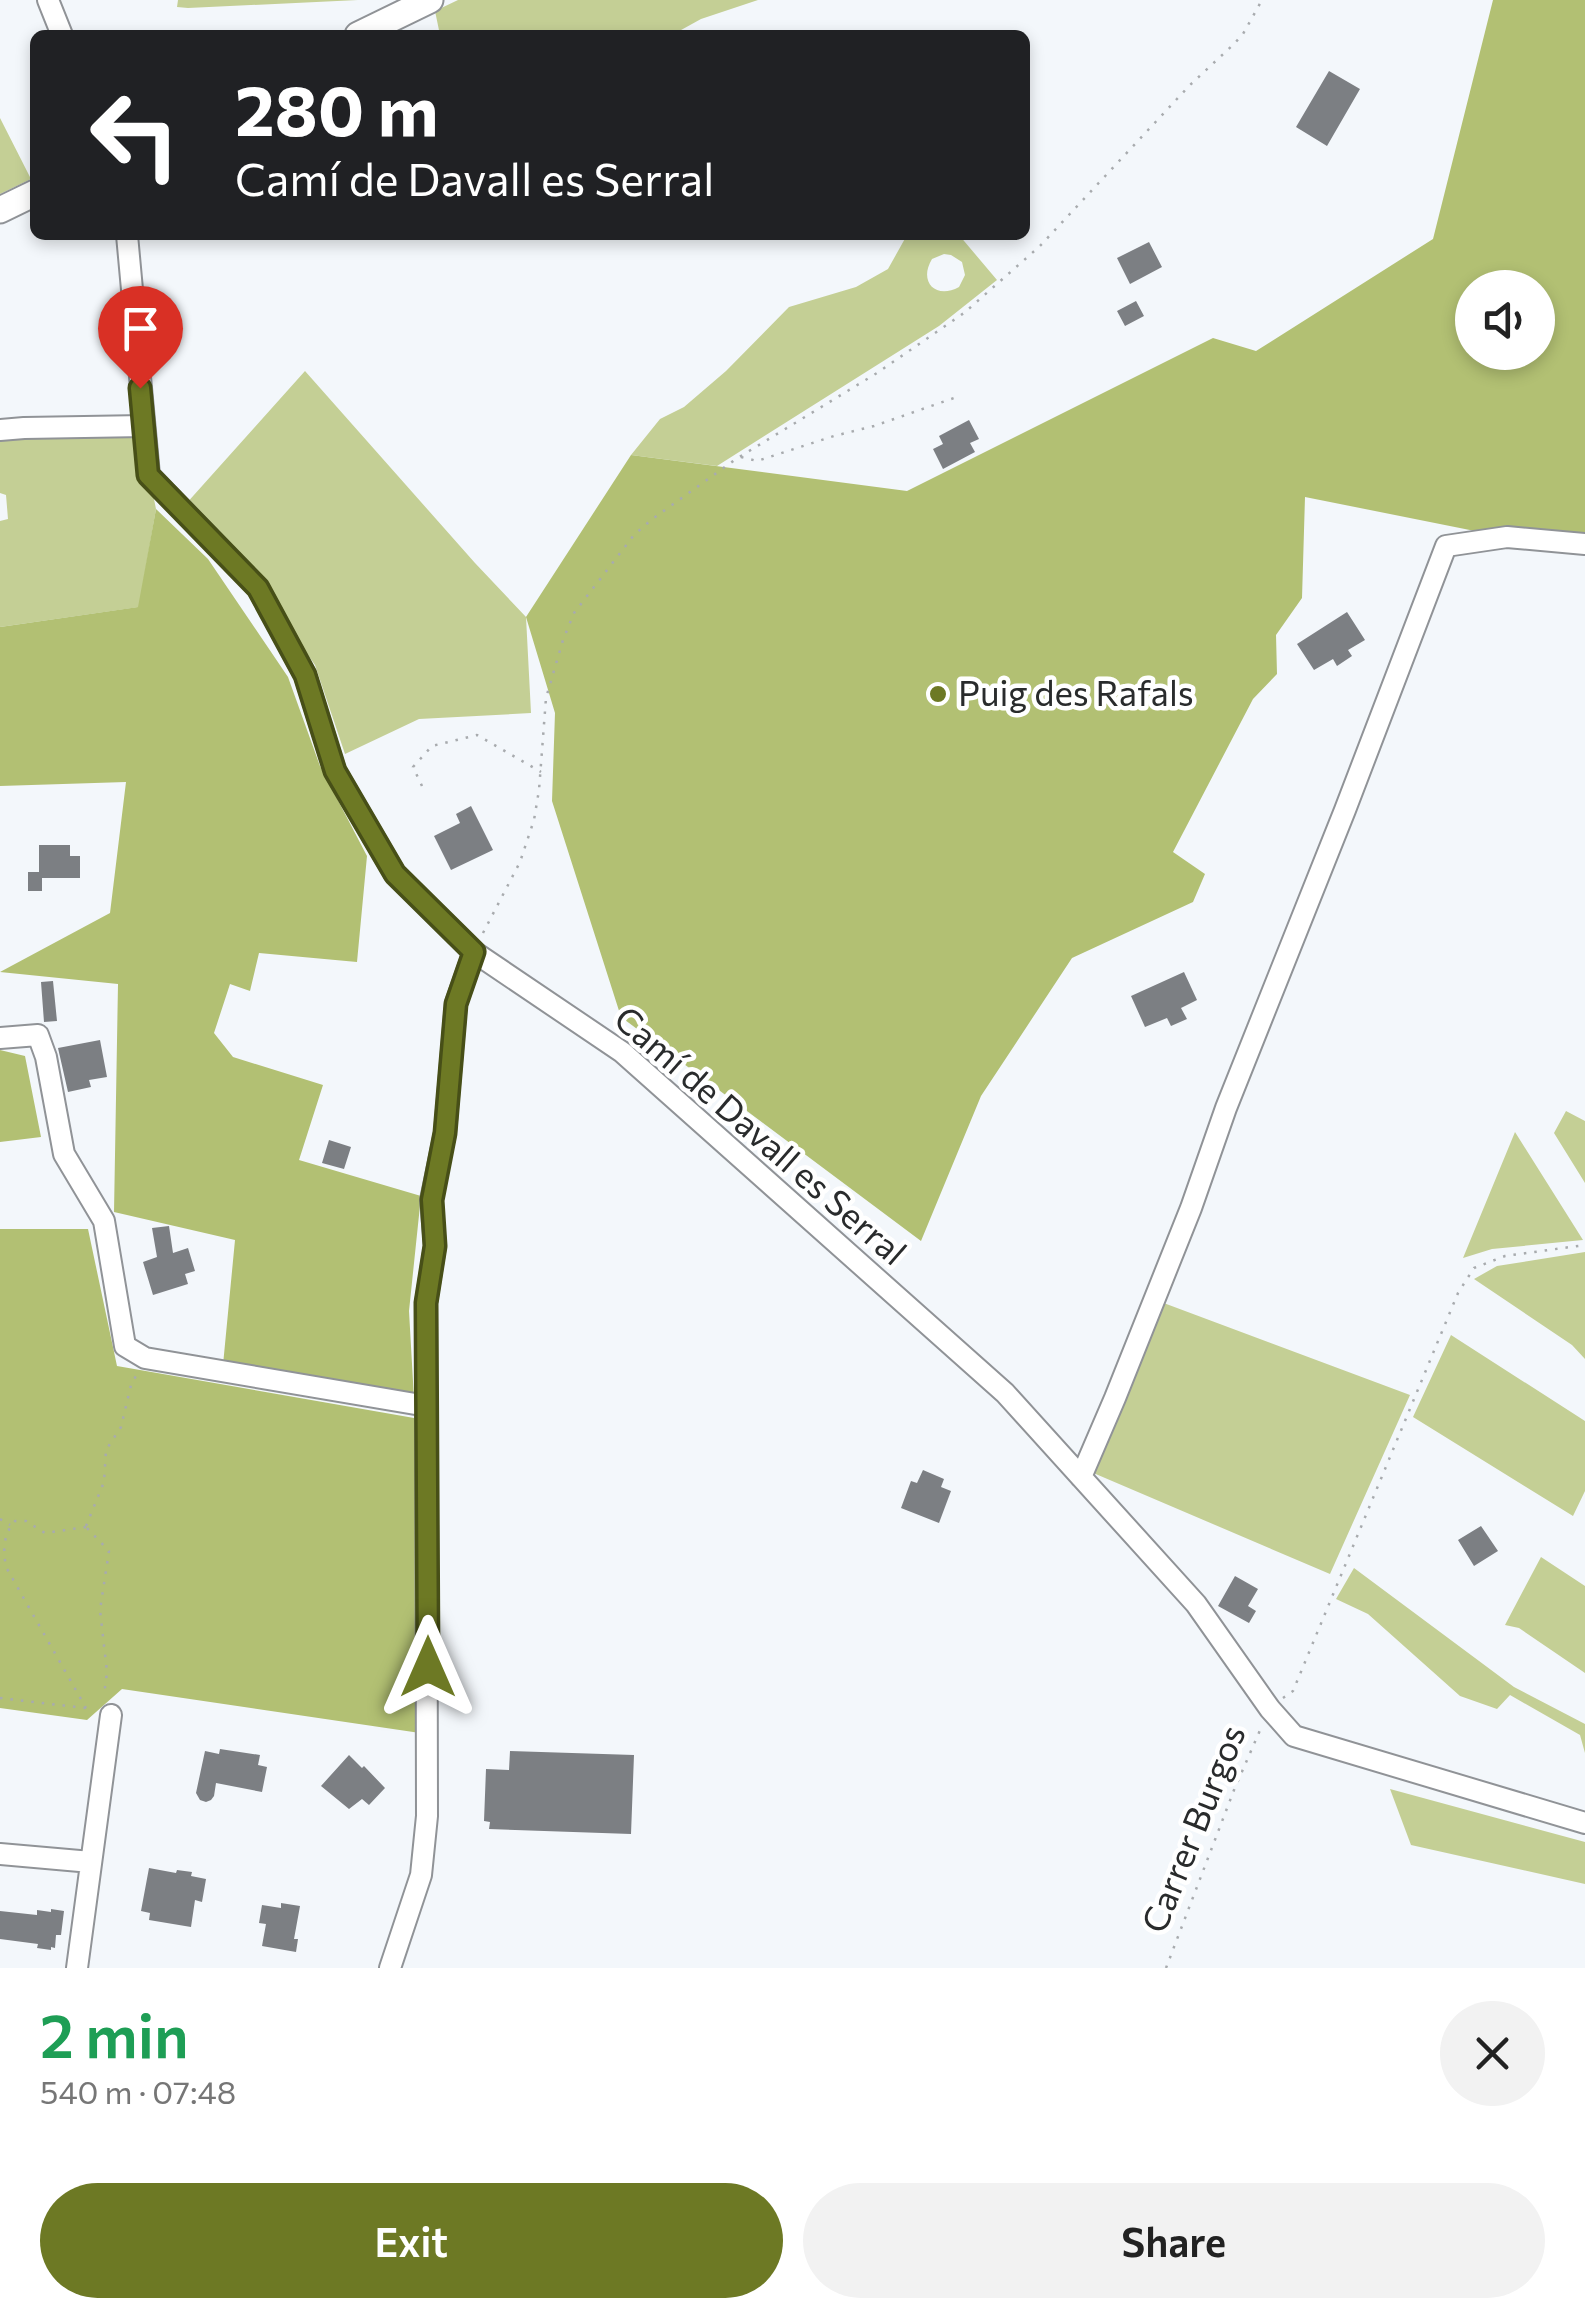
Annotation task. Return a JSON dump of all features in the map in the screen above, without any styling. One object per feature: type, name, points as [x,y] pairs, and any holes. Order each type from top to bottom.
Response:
[{"type":"main road","points":[[368,30],[430,0]]},
{"type":"main road","points":[[0,210],[30,195]]},
{"type":"street","points":[[48,0],[60,30]]},
{"type":"street","name":"Camí de Davall es Serral","points":[[127,240],[148,475],[258,588],[305,675],[335,771],[395,874],[474,952],[622,1052],[1005,1393],[1196,1604],[1270,1709],[1294,1736],[1585,1823]]},
{"type":"street","points":[[0,430],[144,426]]},
{"type":"street","points":[[1081,1477],[1191,1208],[1226,1108],[1346,810],[1446,546],[1508,536],[1585,544]]},
{"type":"street","points":[[390,1968],[420,1875],[427,1816],[426,1303],[435,1246],[432,1200],[445,1133],[456,1004],[474,952]]},
{"type":"street","points":[[0,1038],[38,1035],[46,1057],[64,1154],[104,1221],[124,1346],[146,1358],[428,1406]]},
{"type":"street","points":[[77,1968],[106,1713]]},
{"type":"street","points":[[0,1854],[92,1862]]},
{"type":"path","points":[[474,952],[520,862],[534,820],[548,682],[574,613],[634,535],[740,456],[877,373],[964,312],[1040,246],[1190,85],[1234,44],[1262,0]]},
{"type":"path","points":[[740,456],[757,461],[954,398]]},
{"type":"path","points":[[422,786],[413,767],[432,746],[477,736],[541,772]]},
{"type":"path","name":"Carrer Burgos","points":[[1166,1968],[1234,1790],[1270,1709],[1293,1690],[1458,1293],[1474,1268],[1505,1256],[1585,1245]]},
{"type":"path","points":[[86,1527],[104,1482],[106,1450],[121,1427],[131,1385],[146,1358]]},
{"type":"path","points":[[0,1519],[11,1526]]},
{"type":"path","points":[[86,1527],[45,1533],[26,1521],[15,1521],[7,1530],[3,1548],[6,1567],[86,1708]]},
{"type":"path","points":[[0,1698],[106,1713],[107,1672],[100,1610],[109,1552],[86,1527]]},
{"type":"green space","points":[[178,0],[358,0],[188,8],[177,7]]},
{"type":"green space","points":[[458,0],[758,0],[701,19],[681,30],[439,30],[435,11]]},
{"type":"green space","points":[[1493,0],[1585,0],[1585,553],[1305,497],[1302,598],[1276,635],[1277,674],[1253,699],[1173,852],[1205,874],[1193,902],[1072,958],[981,1096],[921,1241],[621,1017],[552,801],[555,713],[526,617],[631,455],[907,491],[1213,338],[1256,351],[1433,239]]},
{"type":"green space","points":[[0,118],[30,179],[0,194]]},
{"type":"green space","points":[[904,240],[963,240],[997,280],[939,326],[717,466],[631,455],[660,419],[684,407],[726,371],[789,307],[856,287],[888,269]],"holes":[[[944,254],[962,262],[965,275],[959,287],[937,290],[928,281],[932,259]]]},
{"type":"green space","points":[[305,371],[526,617],[531,713],[419,719],[345,754],[315,665],[260,586],[185,505]]},
{"type":"green space","points":[[140,430],[156,509],[139,607],[0,627],[0,521],[8,519],[6,495],[0,493],[0,436]]},
{"type":"green space","points":[[156,509],[208,559],[288,677],[320,766],[367,856],[357,962],[259,953],[250,991],[230,984],[214,1033],[233,1057],[323,1085],[299,1160],[421,1196],[409,1311],[414,1399],[223,1365],[235,1240],[114,1212],[118,984],[0,972],[110,913],[126,782],[0,786],[0,627],[138,607]]},
{"type":"green space","points":[[0,1050],[25,1056],[41,1137],[0,1142]]},
{"type":"green space","points":[[1566,1111],[1585,1121],[1585,1183],[1554,1133]]},
{"type":"green space","points":[[1515,1132],[1583,1240],[1492,1249],[1463,1258]]},
{"type":"green space","points":[[0,1229],[88,1229],[117,1366],[414,1418],[420,1733],[122,1689],[87,1720],[0,1708]]},
{"type":"green space","points":[[1585,1252],[1585,1359],[1572,1345],[1474,1279],[1497,1266]]},
{"type":"green space","points":[[1161,1302],[1410,1395],[1330,1574],[1091,1472]]},
{"type":"green space","points":[[1451,1335],[1585,1421],[1585,1491],[1573,1516],[1413,1417]]},
{"type":"green space","points":[[1541,1557],[1585,1586],[1585,1673],[1519,1628],[1505,1625]]},
{"type":"green space","points":[[1354,1568],[1514,1687],[1585,1724],[1585,1753],[1580,1735],[1510,1695],[1497,1709],[1460,1696],[1368,1614],[1336,1599]]},
{"type":"green space","points":[[1390,1789],[1585,1842],[1585,1884],[1411,1845]]},
{"type":"building","points":[[1329,71],[1360,89],[1327,146],[1296,127]]},
{"type":"building","points":[[1149,242],[1162,267],[1130,284],[1117,258]]},
{"type":"building","points":[[1136,301],[1144,316],[1125,326],[1117,311]]},
{"type":"building","points":[[969,420],[979,439],[970,443],[975,452],[943,469],[933,449],[943,444],[939,436]]},
{"type":"building","points":[[1347,612],[1365,640],[1348,650],[1352,656],[1337,666],[1333,659],[1314,670],[1297,644]]},
{"type":"building","points":[[471,806],[493,850],[451,870],[434,836],[460,823],[456,814]]},
{"type":"building","points":[[39,845],[70,845],[70,856],[80,856],[80,878],[42,878],[42,891],[28,891],[28,872],[39,872]]},
{"type":"building","points":[[1184,972],[1197,1000],[1181,1008],[1187,1019],[1171,1026],[1167,1018],[1145,1027],[1131,996]]},
{"type":"building","points":[[53,981],[57,1021],[44,1022],[41,982]]},
{"type":"building","points":[[100,1040],[107,1077],[89,1080],[91,1087],[68,1092],[58,1048]]},
{"type":"building","points":[[329,1140],[351,1147],[344,1169],[322,1163]]},
{"type":"building","points":[[169,1226],[173,1253],[188,1248],[195,1271],[185,1274],[188,1284],[153,1295],[143,1262],[157,1257],[152,1228]]},
{"type":"building","points":[[923,1470],[944,1479],[941,1487],[951,1491],[939,1523],[901,1508],[911,1481],[917,1483]]},
{"type":"building","points":[[1481,1526],[1498,1551],[1474,1566],[1458,1540]]},
{"type":"building","points":[[1235,1576],[1258,1589],[1248,1606],[1256,1611],[1249,1623],[1218,1606]]},
{"type":"building","points":[[220,1749],[260,1755],[258,1765],[267,1767],[262,1792],[216,1783],[211,1800],[200,1800],[196,1793],[205,1751],[219,1754]]},
{"type":"building","points":[[510,1751],[634,1755],[631,1834],[489,1829],[490,1822],[484,1821],[486,1769],[509,1770]]},
{"type":"building","points":[[349,1755],[385,1788],[369,1805],[362,1799],[349,1809],[321,1786]]},
{"type":"building","points":[[149,1868],[192,1872],[191,1876],[206,1879],[202,1902],[195,1900],[191,1927],[149,1920],[150,1913],[141,1911]]},
{"type":"building","points":[[281,1903],[300,1906],[294,1939],[298,1939],[296,1952],[262,1946],[266,1924],[259,1923],[262,1905],[281,1908]]},
{"type":"building","points":[[37,1910],[64,1911],[55,1948],[0,1939],[0,1911],[37,1915]]},
{"type":"place","name":"Puig des Rafals","points":[[938,694]]},
{"type":"route","points":[[140,388],[148,475],[258,588],[305,675],[335,771],[395,874],[474,952],[456,1004],[445,1133],[432,1200],[435,1246],[426,1303],[428,1667]]}]
